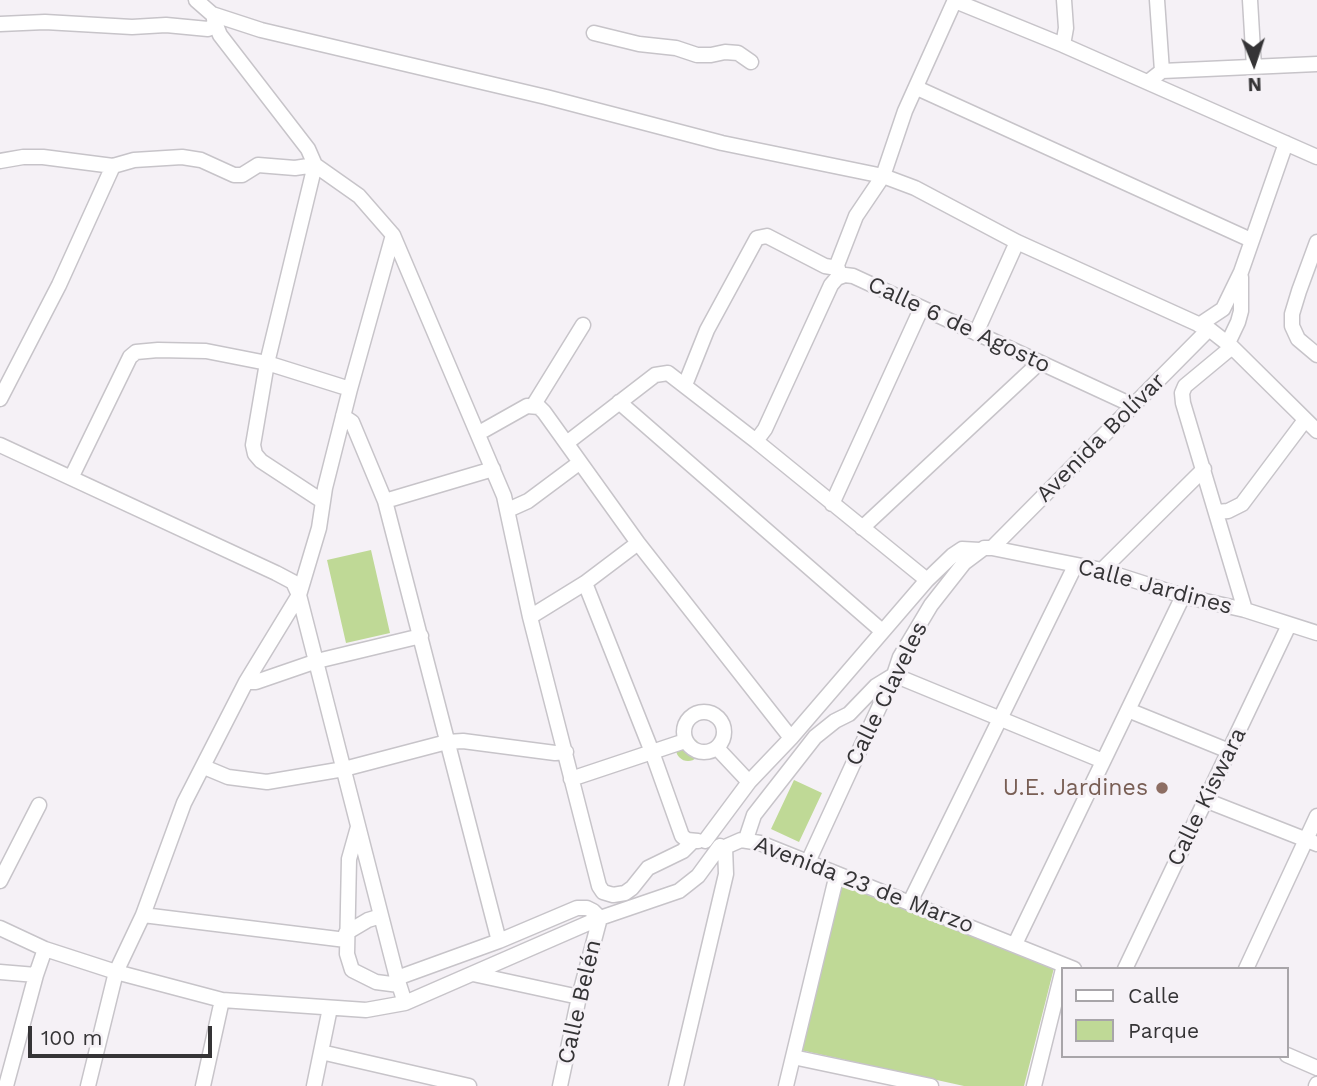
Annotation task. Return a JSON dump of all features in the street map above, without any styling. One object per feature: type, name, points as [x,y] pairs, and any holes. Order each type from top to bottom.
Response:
[{"type":"street","points":[[197,0],[214,19],[220,35],[308,149],[315,164],[359,196],[393,235],[479,433],[508,510],[530,617],[599,886],[603,892],[613,895],[625,893],[648,868],[699,841],[927,580],[962,549],[986,549]]},
{"type":"street","points":[[685,385],[707,330],[757,239],[766,236],[839,272],[856,216],[883,176],[905,110],[955,0],[1317,157]]},
{"type":"street","points":[[1063,45],[1066,28],[1064,0]]},
{"type":"street","points":[[1157,0],[1162,71]]},
{"type":"street","points":[[1250,0],[1254,67]]},
{"type":"street","points":[[0,24],[45,22],[132,27],[166,25],[208,29],[214,19]]},
{"type":"street","points":[[214,19],[545,97],[722,144],[883,176],[915,188],[1017,242],[1204,327],[1230,345],[1317,431]]},
{"type":"street","points":[[594,33],[639,44],[676,48],[697,55],[738,53],[751,62]]},
{"type":"street","points":[[1148,82],[1162,71],[1317,64]]},
{"type":"street","points":[[917,88],[1251,240]]},
{"type":"street","points":[[1245,610],[1182,403],[1182,393],[1185,386],[1230,345],[1241,311],[1241,272],[1286,143]]},
{"type":"street","points":[[0,161],[43,157],[113,166],[134,160],[182,157],[201,160],[234,176],[242,175],[258,165],[295,168],[315,164]]},
{"type":"street","points":[[315,164],[267,363],[253,441],[255,454],[261,461],[323,501]]},
{"type":"street","points":[[0,399],[59,285],[113,166]]},
{"type":"street","points":[[88,1086],[116,972],[143,915],[184,803],[246,682],[299,595],[319,528],[350,389],[393,235]]},
{"type":"street","points":[[976,333],[1017,242]]},
{"type":"street","points":[[1317,242],[1296,302],[1292,326],[1298,339],[1317,355]]},
{"type":"street","name":"Calle 6 de Agosto","points":[[756,441],[765,429],[839,272],[853,276],[1132,405]]},
{"type":"street","name":"Avenida Bolívar","points":[[986,549],[1132,405],[1223,309],[1241,272]]},
{"type":"street","points":[[832,504],[921,309]]},
{"type":"street","points":[[533,406],[583,325]]},
{"type":"street","points":[[72,477],[135,352],[206,351],[267,363],[350,389]]},
{"type":"street","points":[[862,528],[1039,363]]},
{"type":"street","points":[[568,442],[659,373],[667,373],[756,441],[927,580]]},
{"type":"street","points":[[619,402],[882,631]]},
{"type":"street","points":[[479,433],[527,407],[539,407],[568,442],[579,463],[638,543],[791,738]]},
{"type":"street","points":[[344,416],[352,422],[385,501],[499,942]]},
{"type":"street","points":[[1217,512],[1228,512],[1242,504],[1305,420]]},
{"type":"street","points":[[0,445],[293,582],[317,661],[405,1003]]},
{"type":"street","points":[[508,510],[528,501],[579,463]]},
{"type":"street","points":[[385,501],[493,469]]},
{"type":"street","points":[[1102,570],[1204,469]]},
{"type":"street","points":[[530,617],[585,583],[638,543]]},
{"type":"street","name":"Calle Jardines","points":[[986,549],[1102,570],[1183,596],[1245,610],[1317,633]]},
{"type":"street","name":"Calle Claveles","points":[[808,862],[900,657],[931,605],[964,563],[986,549]]},
{"type":"street","points":[[910,902],[1075,566]]},
{"type":"street","points":[[0,928],[45,949],[116,972],[222,1000],[366,1010],[405,1003],[600,918],[685,887],[698,876],[722,846],[682,836],[585,583]]},
{"type":"street","points":[[1015,944],[1183,596]]},
{"type":"street","name":"Calle Kiswara","points":[[1126,967],[1289,625]]},
{"type":"street","points":[[246,682],[256,682],[317,661],[421,636]]},
{"type":"street","points":[[746,839],[754,815],[815,737],[849,714],[876,686],[894,675],[1103,761]]},
{"type":"street","points":[[820,702],[835,721]]},
{"type":"street","points":[[1128,710],[1229,751]]},
{"type":"street","points":[[704,712],[717,717],[724,729],[722,742],[717,748],[699,753],[689,747],[683,728],[691,716],[704,712]]},
{"type":"street","points":[[204,767],[228,778],[267,782],[344,769],[447,742],[463,741],[555,753],[566,752]]},
{"type":"street","points":[[571,779],[685,741]]},
{"type":"street","points":[[717,748],[749,782]]},
{"type":"street","points":[[1205,800],[1312,842]]},
{"type":"street","points":[[0,881],[39,805]]},
{"type":"street","points":[[1247,967],[1312,842],[1317,816]]},
{"type":"street","points":[[358,826],[349,859],[347,954],[352,970],[376,982],[398,982],[577,908],[587,908],[600,918]]},
{"type":"street","name":"Avenida 23 de Marzo","points":[[676,1086],[726,874],[722,846],[746,839],[1069,967]]},
{"type":"street","points":[[786,1086],[837,874]]},
{"type":"street","points":[[143,915],[346,937],[368,920],[381,916]]},
{"type":"street","name":"Calle Belén","points":[[560,1086],[579,997],[600,918]]},
{"type":"street","points":[[6,1086],[45,949]]},
{"type":"street","points":[[0,972],[36,975]]},
{"type":"street","points":[[473,974],[579,997]]},
{"type":"street","points":[[1034,1086],[1062,991]]},
{"type":"street","points":[[204,1086],[222,1000]]},
{"type":"street","points":[[314,1086],[330,1008]]},
{"type":"street","points":[[321,1052],[469,1086]]},
{"type":"street","points":[[1289,1056],[1317,1068]]},
{"type":"street","points":[[793,1057],[931,1086]]},
{"type":"green space","points":[[371,550],[390,633],[346,643],[327,560]]},
{"type":"green space","points":[[683,737],[693,737],[700,744],[700,754],[693,761],[683,761],[676,754],[676,744]]},
{"type":"green space","points":[[794,780],[822,793],[799,842],[771,829]]},
{"type":"green space","points":[[842,885],[1054,968],[1024,1086],[964,1086],[800,1050]]},
{"type":"place","name":"U.E. Jardines","points":[[1162,788]]}]
